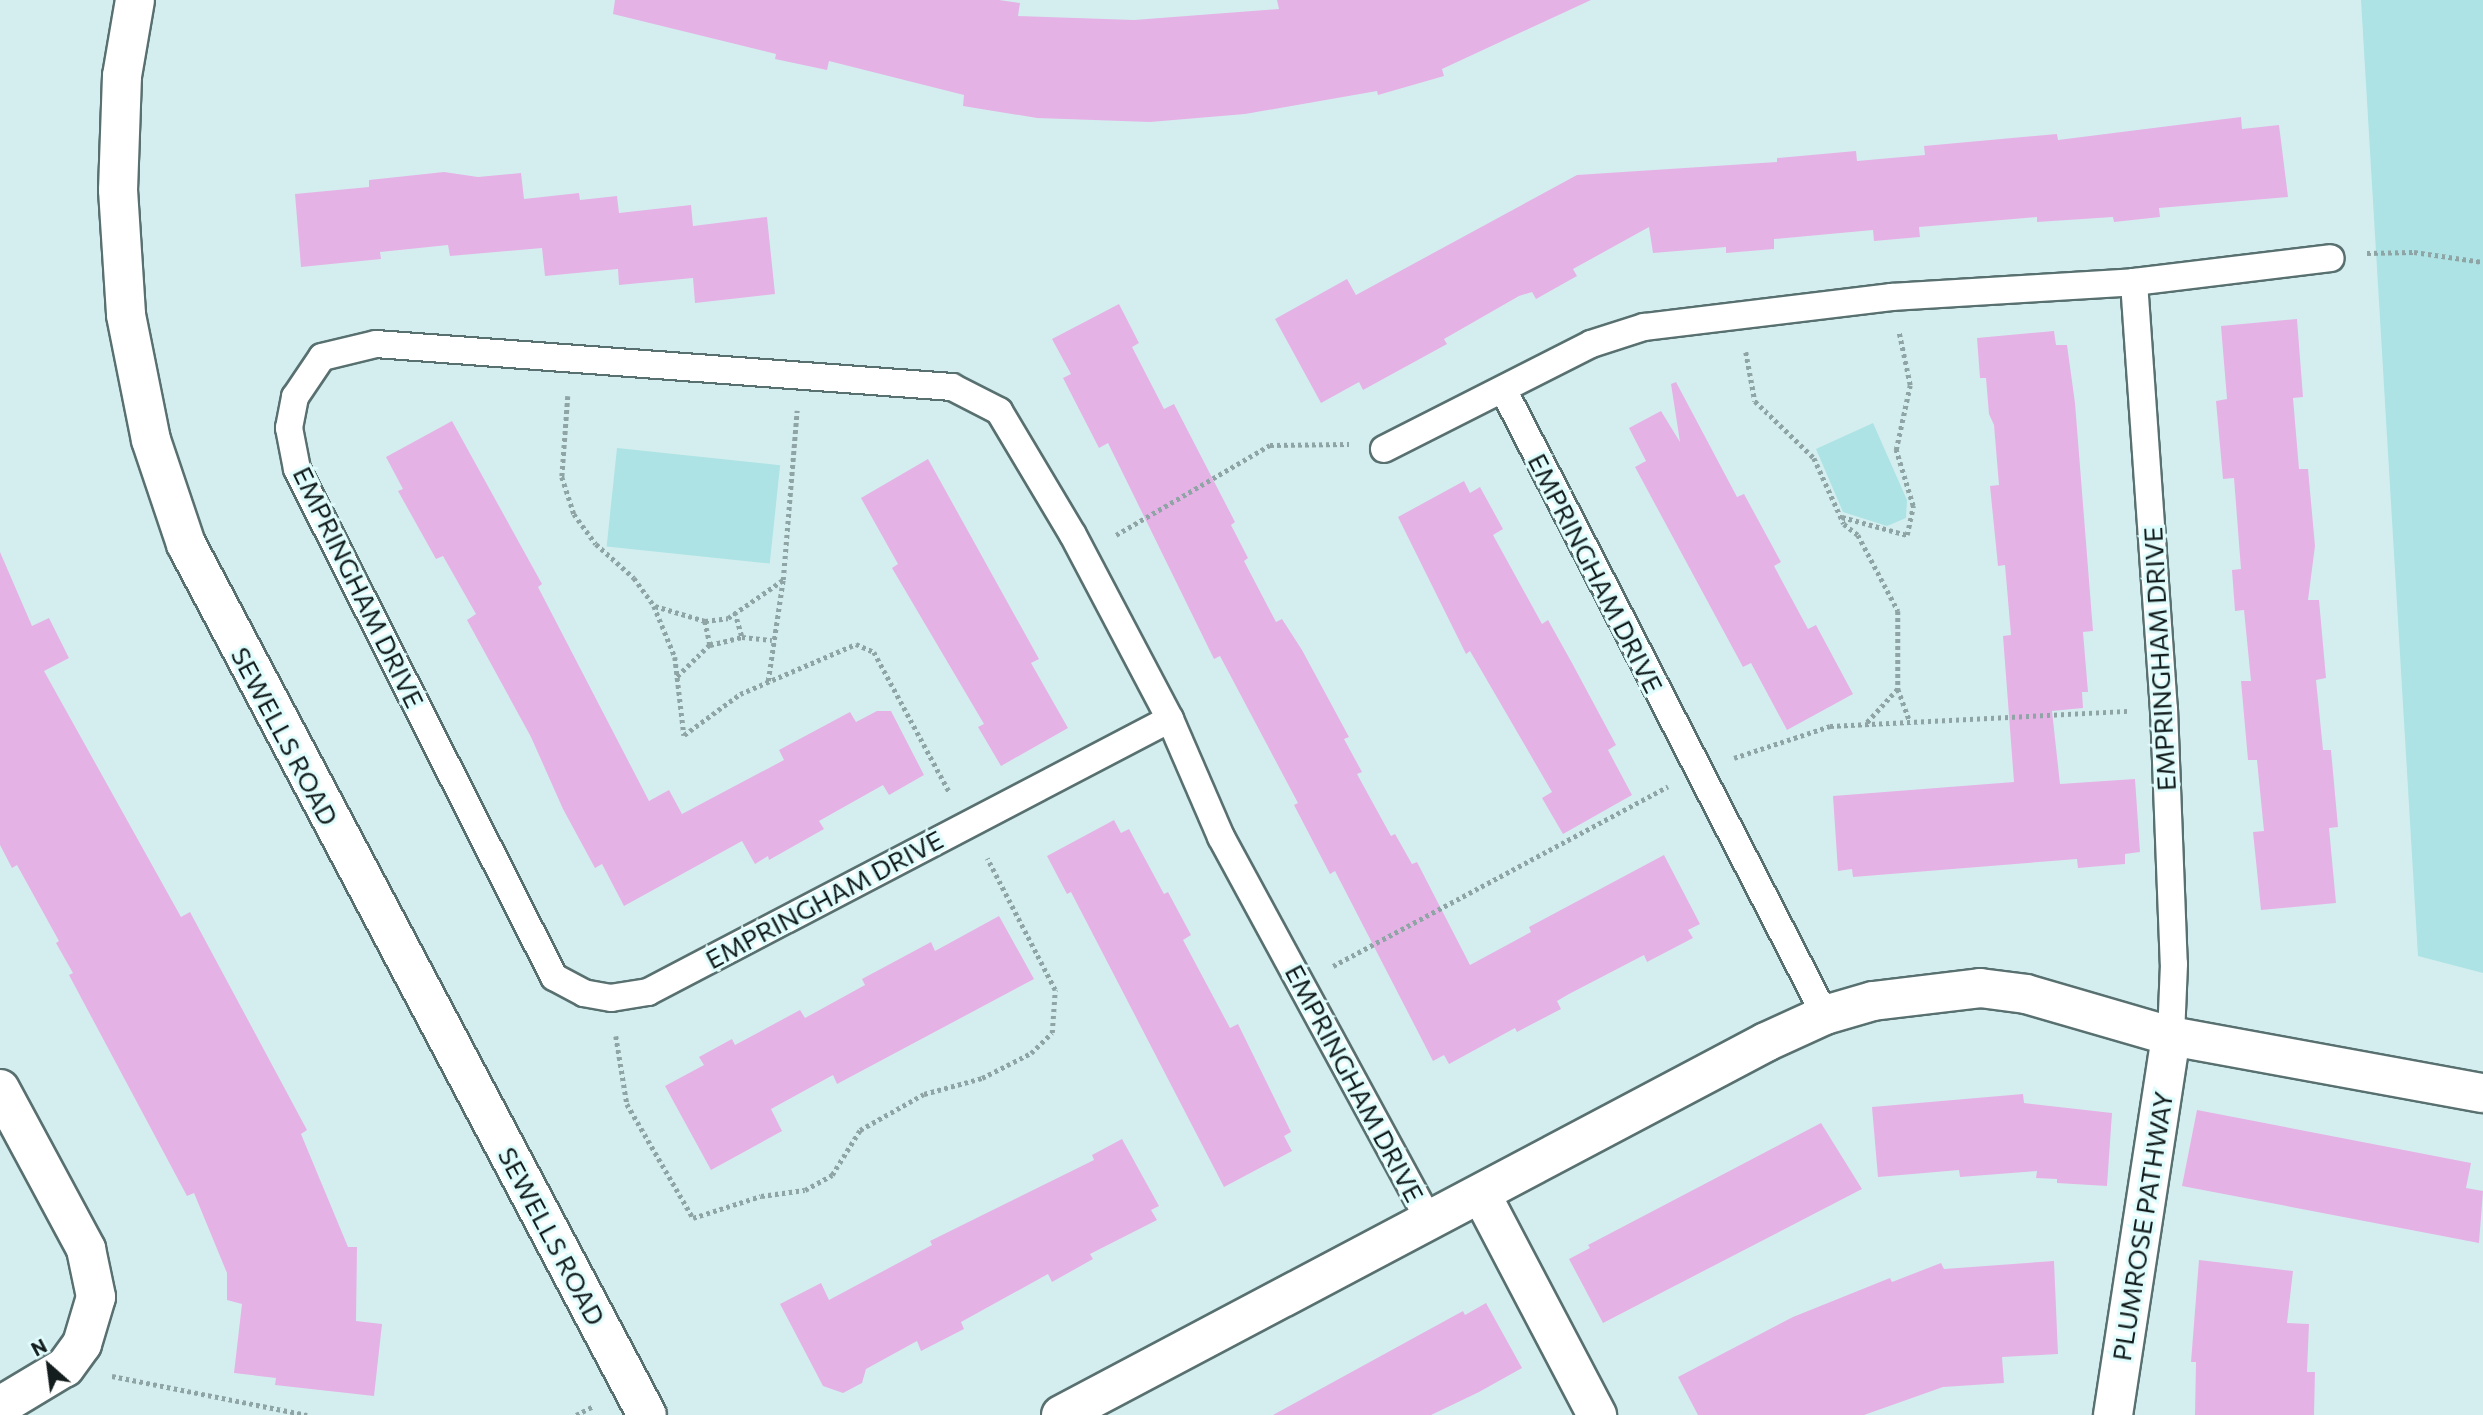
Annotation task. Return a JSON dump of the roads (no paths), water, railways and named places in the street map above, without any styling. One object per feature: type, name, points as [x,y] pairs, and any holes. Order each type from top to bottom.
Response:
[{"type":"street","name":"SEWELLS ROAD","points":[[135,0],[121,76],[118,177],[126,315],[151,440],[186,544],[647,1415]]},
{"type":"street","name":"EMPRINGHAM DRIVE","points":[[1061,1415],[1825,1015],[1873,1001],[1980,988],[2026,994],[2171,1036],[2483,1093]]},
{"type":"street","name":"PLUMROSE PATHWAY","points":[[2112,1415],[2171,1036]]},
{"type":"street","points":[[0,1088],[93,1269],[93,1318],[82,1344],[65,1367],[0,1406]]},
{"type":"street","points":[[1481,1194],[1597,1415]]},
{"type":"lane","points":[[1384,449],[1504,391],[1591,344],[1644,327],[1891,297],[2134,282],[2331,258]]},
{"type":"lane","name":"EMPRINGHAM DRIVE","points":[[2134,282],[2164,709],[2174,964],[2171,1036]]},
{"type":"lane","name":"EMPRINGHAM DRIVE","points":[[1170,719],[648,992],[611,998],[584,993],[554,977],[297,469],[289,428],[295,397],[322,357],[376,344],[571,356],[800,379],[952,387],[999,411],[1084,554],[1170,719],[1222,837],[1429,1220]]},
{"type":"lane","name":"EMPRINGHAM DRIVE","points":[[1504,391],[1696,771],[1825,1015]]}]
